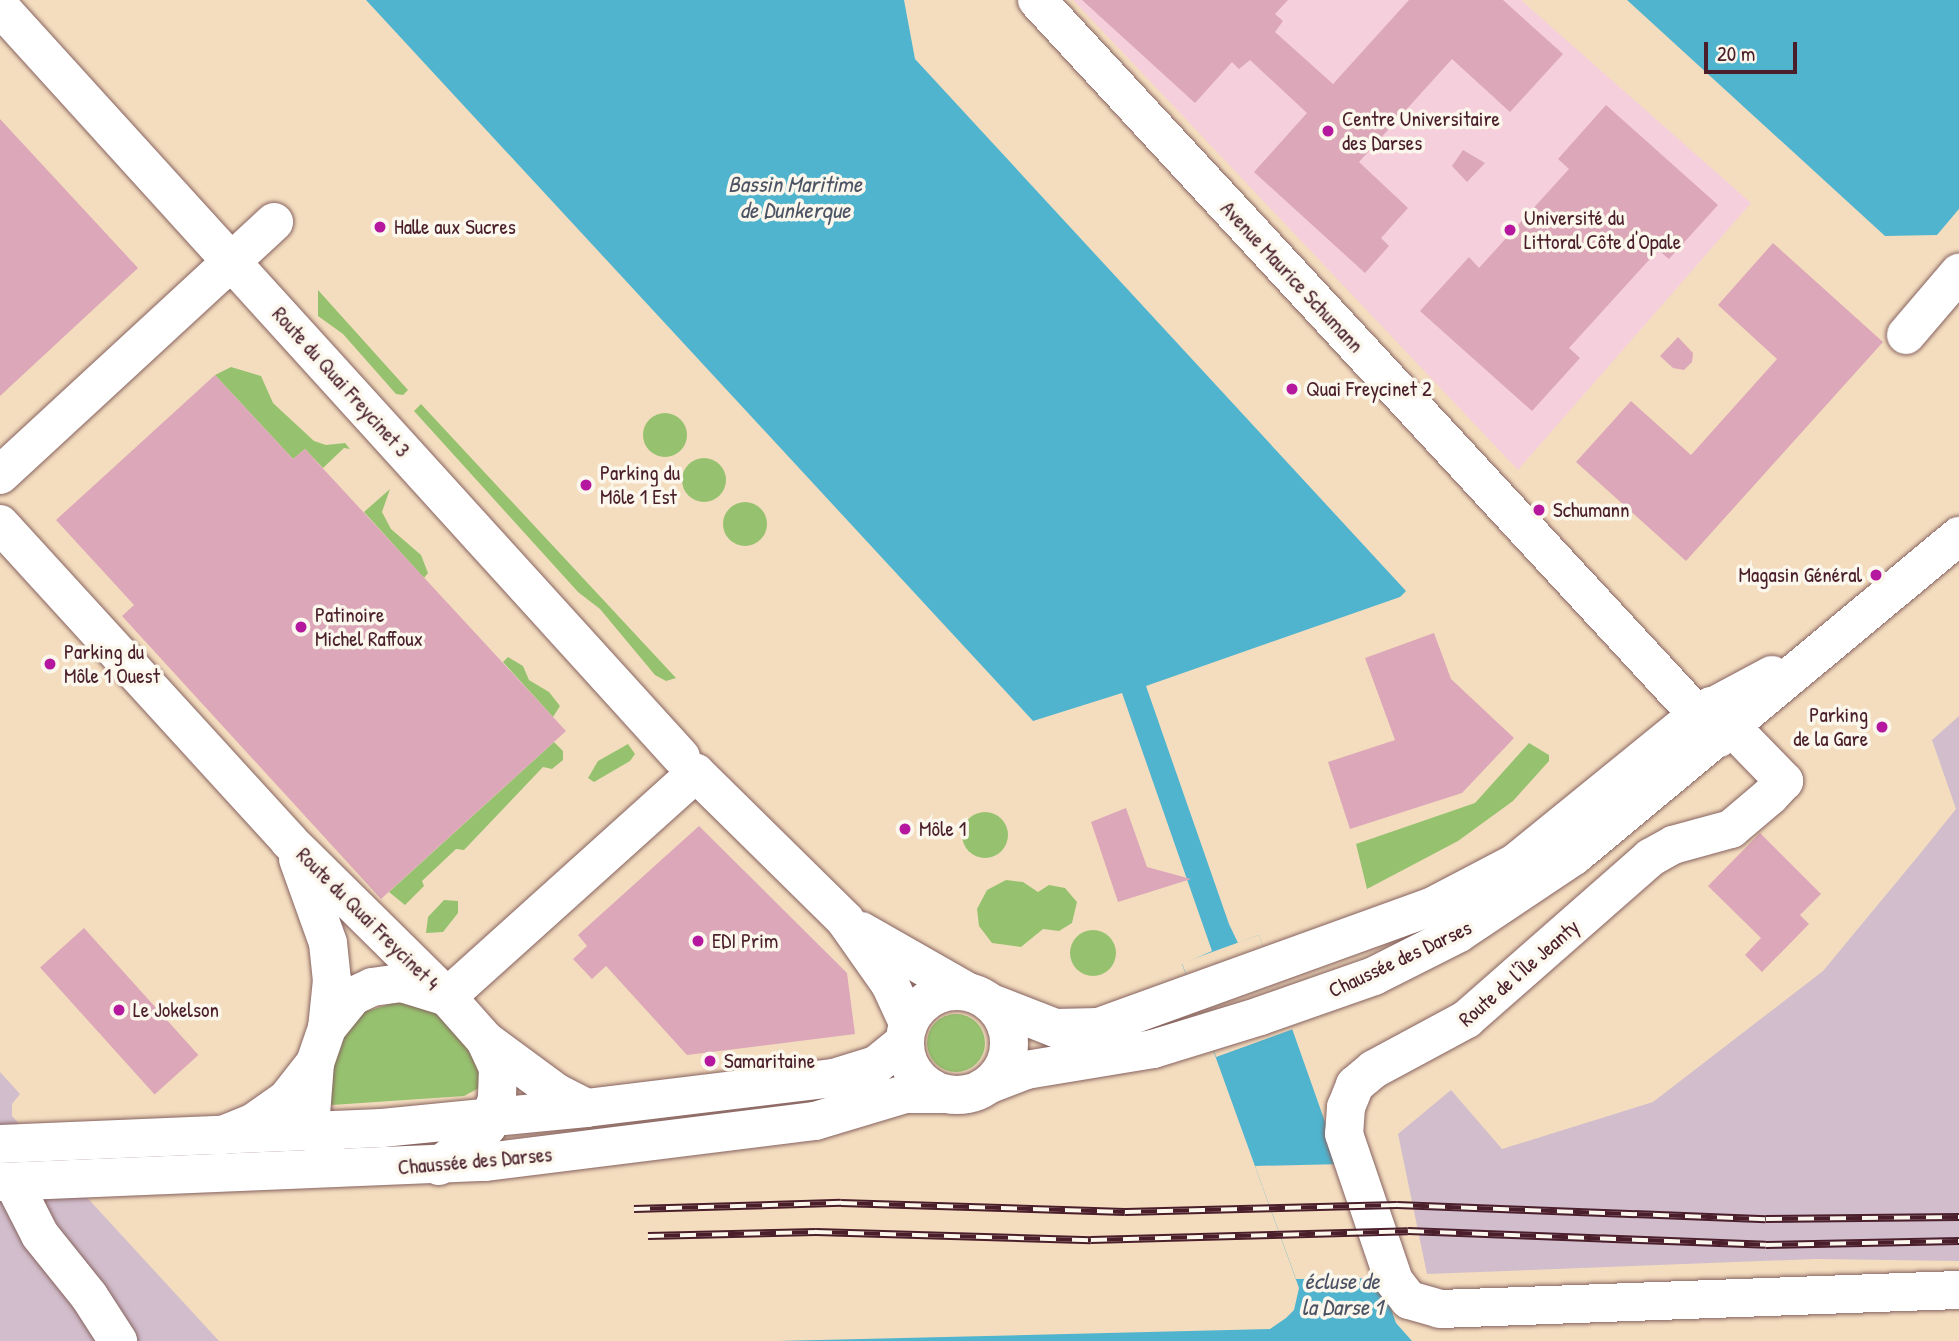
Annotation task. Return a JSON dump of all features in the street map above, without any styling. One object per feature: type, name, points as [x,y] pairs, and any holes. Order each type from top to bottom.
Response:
[{"type":"street","name":"Avenue Maurice Schumann","points":[[1037,0],[1715,722]]},
{"type":"street","name":"Route du Quai Freycinet 3","points":[[0,7],[689,765],[845,920],[890,984],[906,1032]]},
{"type":"street","points":[[0,475],[274,222]]},
{"type":"street","points":[[1906,335],[1959,273]]},
{"type":"street","name":"Route du Quai Freycinet 4","points":[[0,524],[289,841],[447,997]]},
{"type":"street","points":[[1715,722],[1816,656],[1959,536]]},
{"type":"street","name":"Chaussée des Darses","points":[[980,998],[1063,1029],[1098,1027],[1431,907],[1490,879],[1715,722]]},
{"type":"street","name":"Chaussée des Darses","points":[[990,1084],[1026,1070],[1181,1042],[1303,1002],[1403,963],[1482,920],[1574,856],[1715,722]]},
{"type":"street","name":"Route de l'Île Jeanty","points":[[1715,722],[1784,781],[1731,830],[1674,845],[1650,858],[1467,1019],[1383,1064],[1355,1085],[1346,1107],[1344,1134],[1394,1281],[1409,1300],[1440,1308],[1959,1290]]},
{"type":"street","points":[[447,997],[689,765]]},
{"type":"street","name":"Route du Quai Freycinet 4","points":[[289,841],[313,891],[328,943],[332,980],[327,1028]]},
{"type":"street","name":"Route du Quai Freycinet 3","points":[[845,920],[916,965],[980,998]]},
{"type":"street","points":[[342,1171],[325,1155],[315,1131],[311,1098],[315,1063],[327,1028],[343,1004],[372,987],[402,983],[447,997],[485,1040],[496,1059],[499,1078],[491,1117],[475,1140],[439,1166]]},
{"type":"street","points":[[934,995],[980,998],[1004,1020],[1009,1042],[1005,1063],[990,1084],[970,1094],[945,1094],[926,1085],[911,1070],[906,1032],[917,1008],[934,995]]},
{"type":"street","name":"Chaussée des Darses","points":[[0,1144],[315,1131],[586,1108],[834,1079],[876,1065],[906,1032]]},
{"type":"street","points":[[485,1040],[556,1093],[586,1108]]},
{"type":"street","points":[[220,1136],[254,1122],[286,1100],[315,1063]]},
{"type":"street","name":"Chaussée des Darses","points":[[6,1182],[439,1166],[816,1121],[905,1094],[945,1094]]},
{"type":"street","points":[[6,1182],[40,1235],[89,1296],[118,1341]]},
{"type":"shaded area","name":"Université du Littoral Côte d'Opale","points":[[1073,0],[1521,0],[1751,203],[1518,470]]},
{"type":"shaded area","points":[[1959,716],[1959,1261],[1815,1259],[1427,1274],[1398,1134],[1451,1090],[1502,1149],[1653,1102],[1823,971],[1956,809],[1932,740]]},
{"type":"shaded area","points":[[0,1072],[20,1094],[12,1104],[12,1116],[219,1341],[0,1341]]},
{"type":"green space","points":[[318,290],[408,390],[403,395],[396,394],[343,334],[318,316]]},
{"type":"green space","points":[[231,367],[261,376],[273,403],[314,441],[326,445],[345,443],[350,449],[344,448],[323,468],[305,449],[293,459],[215,375]]},
{"type":"green space","points":[[421,404],[676,678],[666,681],[655,675],[600,609],[578,592],[414,411]]},
{"type":"green space","points":[[665,413],[674,414],[681,419],[686,426],[686,444],[681,451],[674,456],[665,457],[656,456],[649,451],[644,444],[643,435],[644,426],[649,419],[656,414]]},
{"type":"green space","points":[[704,458],[713,459],[720,464],[725,471],[725,489],[720,496],[713,501],[704,502],[695,501],[688,496],[683,489],[682,480],[683,471],[688,464],[695,459]]},
{"type":"green space","points":[[390,489],[382,512],[391,529],[421,555],[428,573],[424,578],[364,512]]},
{"type":"green space","points":[[745,502],[754,503],[761,508],[766,515],[766,533],[761,540],[754,545],[745,546],[736,545],[729,540],[724,533],[723,524],[724,515],[729,508],[736,503]]},
{"type":"green space","points":[[508,657],[523,666],[529,680],[549,692],[560,706],[553,717],[503,662]]},
{"type":"green space","points":[[554,742],[563,751],[563,760],[552,769],[543,767],[464,850],[456,849],[422,881],[424,886],[405,905],[389,892]]},
{"type":"green space","points":[[1529,743],[1549,755],[1549,761],[1513,801],[1458,841],[1367,889],[1356,844],[1475,803]]},
{"type":"green space","points":[[628,744],[635,754],[630,761],[594,782],[588,778],[598,761]]},
{"type":"green space","points":[[985,812],[1001,819],[1008,835],[1001,851],[985,858],[969,851],[962,835],[969,819]]},
{"type":"green space","points":[[1006,880],[1023,882],[1038,892],[1049,885],[1065,888],[1077,902],[1072,923],[1059,931],[1043,929],[1021,947],[992,943],[979,926],[977,909],[987,890]]},
{"type":"green space","points":[[444,900],[458,901],[458,913],[443,932],[426,933],[428,917]]},
{"type":"green space","points":[[1093,930],[1109,937],[1116,953],[1109,969],[1093,976],[1077,969],[1070,953],[1077,937]]},
{"type":"green space","points":[[400,1001],[433,1009],[479,1056],[481,1087],[464,1096],[332,1105],[326,1099],[335,1046],[364,1012]]},
{"type":"green space","points":[[950,1014],[962,1014],[977,1022],[985,1037],[985,1049],[977,1064],[962,1072],[950,1072],[935,1064],[927,1049],[927,1037],[935,1022]]},
{"type":"water","name":"Bassin Maritime de Dunkerque","points":[[366,0],[904,0],[915,59],[1406,591],[1400,597],[1146,686],[1229,924],[1238,943],[1259,935],[1396,1323],[1412,1341],[778,1341],[1270,1329],[1286,1318],[1294,1310],[1299,1288],[1182,964],[1212,951],[1122,693],[1033,721]]},
{"type":"water","points":[[1627,0],[1959,0],[1959,209],[1937,235],[1885,236]]},
{"type":"pier","points":[[1259,935],[1293,1029],[1216,1057],[1182,963]]},
{"type":"pier","points":[[1343,1164],[1381,1278],[1296,1279],[1255,1166]]},
{"type":"building","name":"Centre Universitaire des Darses","points":[[1082,0],[1288,0],[1275,14],[1283,21],[1275,32],[1333,84],[1409,0],[1503,0],[1563,54],[1510,112],[1452,59],[1359,162],[1408,208],[1381,238],[1389,246],[1365,273],[1254,172],[1307,113],[1250,60],[1239,69],[1232,62],[1195,103]]},
{"type":"building","points":[[1606,105],[1718,205],[1669,259],[1658,250],[1569,348],[1580,358],[1532,411],[1420,311],[1469,257],[1479,268],[1569,169],[1558,159]]},
{"type":"building","points":[[0,119],[138,268],[0,396]]},
{"type":"building","points":[[1463,150],[1485,163],[1467,182],[1452,166]]},
{"type":"building","points":[[1773,243],[1883,342],[1686,561],[1576,462],[1631,401],[1691,455],[1777,359],[1718,305]]},
{"type":"building","points":[[1678,337],[1693,353],[1692,362],[1684,370],[1673,368],[1660,356]]},
{"type":"building","name":"Patinoire Michel Raffoux","points":[[215,375],[293,459],[305,449],[566,731],[381,899],[122,616],[134,605],[56,520]]},
{"type":"building","points":[[1434,633],[1451,679],[1514,738],[1462,793],[1350,829],[1328,762],[1395,740],[1365,658]]},
{"type":"building","points":[[1126,808],[1147,867],[1191,879],[1118,902],[1091,822]]},
{"type":"building","name":"EDI Prim","points":[[699,826],[847,973],[855,1034],[687,1055],[606,966],[592,979],[573,959],[587,946],[578,935]]},
{"type":"building","points":[[1760,833],[1821,894],[1800,915],[1809,924],[1762,972],[1745,955],[1761,938],[1708,886]]},
{"type":"building","name":"Le Jokelson","points":[[84,928],[198,1055],[155,1095],[40,967]]},
{"type":"railway","points":[[634,1209],[841,1203],[1125,1212],[1397,1205],[1766,1219],[1959,1217]]},
{"type":"railway","points":[[648,1236],[816,1232],[1091,1240],[1408,1231],[1766,1245],[1959,1241]]},
{"type":"place","name":"Centre Universitaire des Darses","points":[[1328,131]]},
{"type":"place","name":"Halle aux Sucres","points":[[380,227]]},
{"type":"place","name":"Université du Littoral Côte d'Opale","points":[[1510,230]]},
{"type":"place","name":"Quai Freycinet 2","points":[[1292,389]]},
{"type":"place","name":"Parking du Môle 1 Est","points":[[586,485]]},
{"type":"place","name":"Schumann","points":[[1539,510]]},
{"type":"place","name":"Magasin Général","points":[[1876,575]]},
{"type":"place","name":"Patinoire Michel Raffoux","points":[[301,627]]},
{"type":"place","name":"Parking du Môle 1 Ouest","points":[[50,664]]},
{"type":"place","name":"Parking de la Gare","points":[[1882,727]]},
{"type":"place","name":"Môle 1","points":[[905,829]]},
{"type":"place","name":"EDI Prim","points":[[698,941]]},
{"type":"place","name":"Le Jokelson","points":[[119,1010]]},
{"type":"place","name":"Samaritaine","points":[[710,1061]]},
{"type":"water label","name":"écluse de la Darse 1","points":[[1342,1294]]}]
